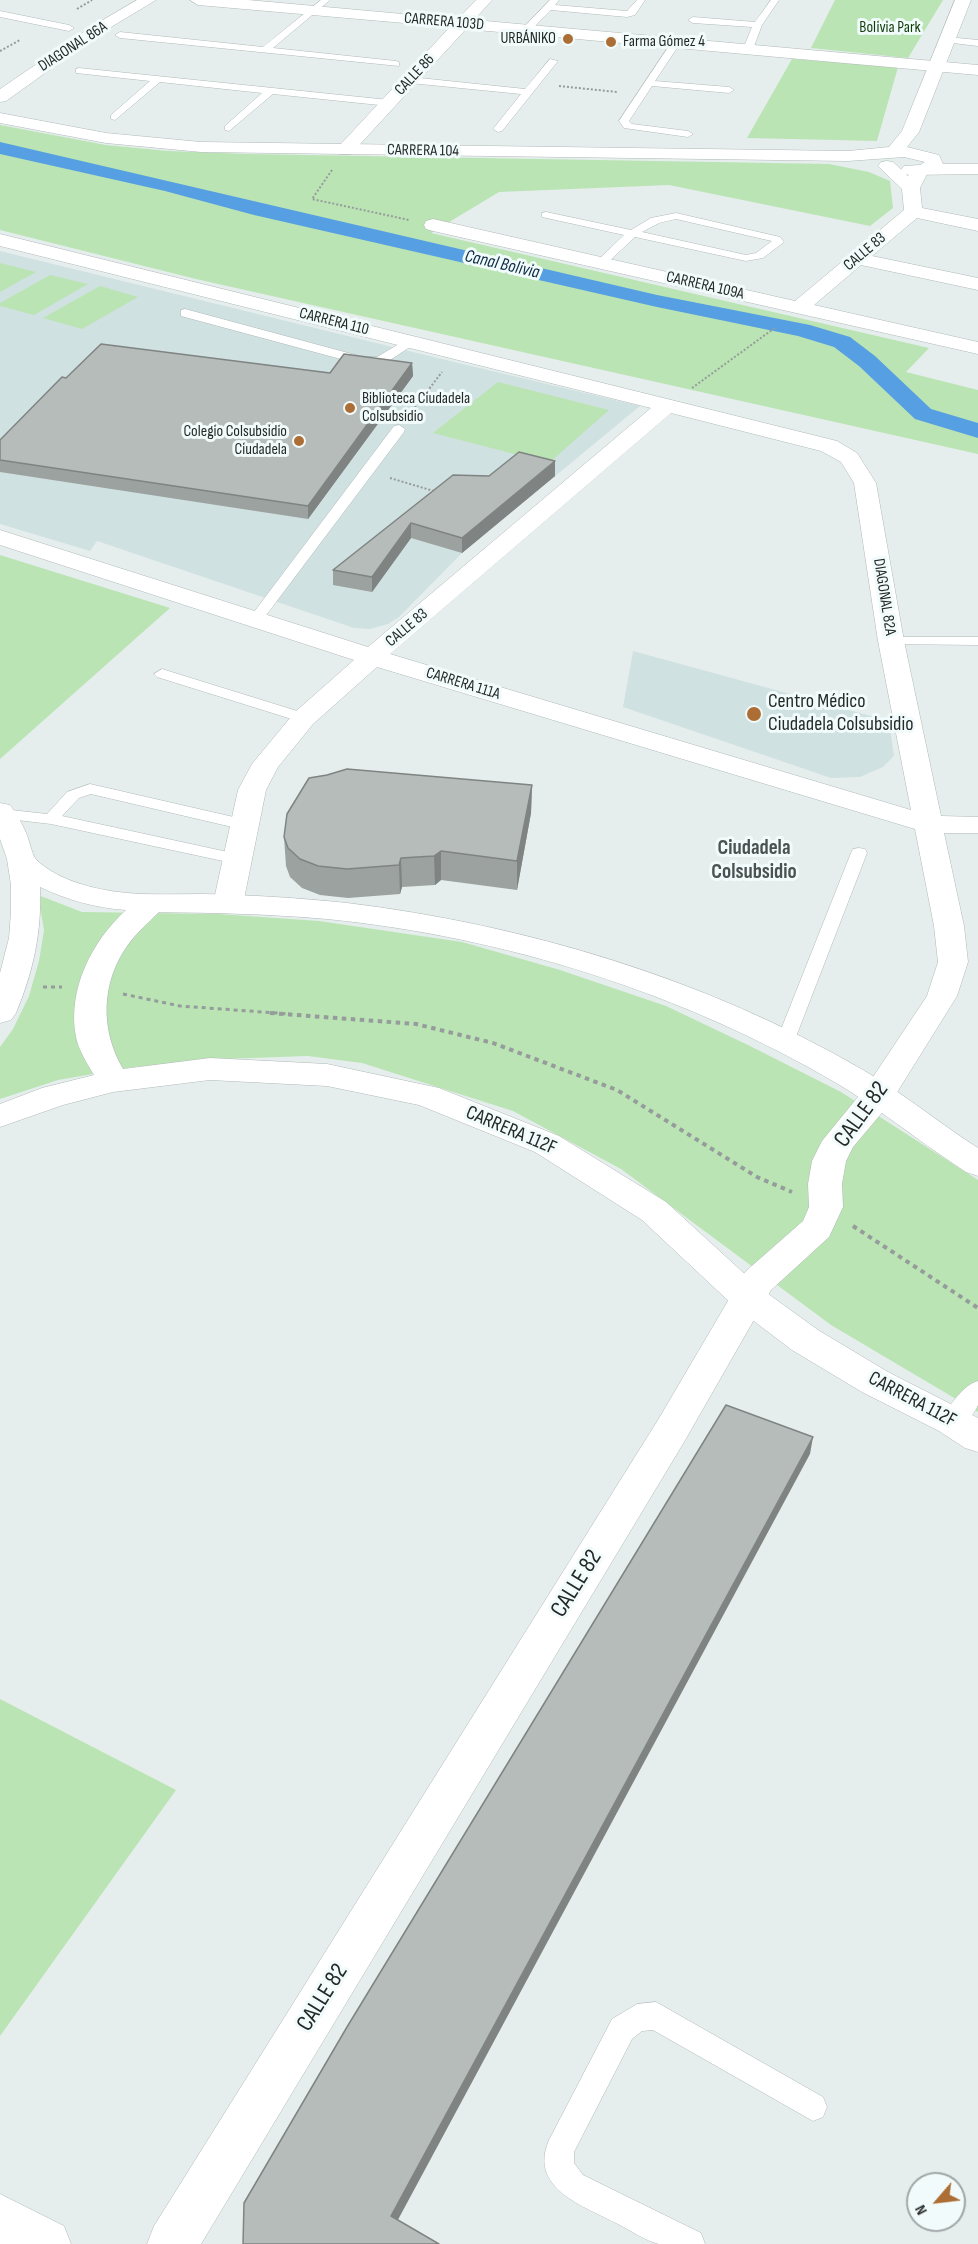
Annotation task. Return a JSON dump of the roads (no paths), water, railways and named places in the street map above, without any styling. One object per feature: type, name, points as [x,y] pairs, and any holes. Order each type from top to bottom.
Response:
[{"type":"street","name":"DIAGONAL 86A","points":[[0,97],[96,30],[148,0]]},
{"type":"street","name":"CARRERA 103D","points":[[198,0],[321,5],[462,24],[978,70]]},
{"type":"street","name":"CALLE 86","points":[[345,150],[484,0]]},
{"type":"street","points":[[912,188],[888,159],[910,132],[963,0]]},
{"type":"street","name":"DIAGONAL 86A","points":[[50,40],[73,25]]},
{"type":"street","name":"CARRERA 104","points":[[0,118],[106,138],[152,143],[345,150],[848,156],[978,169]]},
{"type":"street","points":[[910,132],[921,162],[912,188],[913,212],[978,225]]},
{"type":"street","name":"CARRERA 104","points":[[921,162],[978,155]]},
{"type":"street","name":"CALLE 83","points":[[799,307],[913,212]]},
{"type":"street","name":"CARRERA 109A","points":[[433,225],[978,348]]},
{"type":"street","name":"CARRERA 110","points":[[0,240],[667,406]]},
{"type":"street","points":[[856,259],[978,284]]},
{"type":"street","name":"CALLE 83","points":[[228,904],[252,790],[266,764],[304,718],[372,657],[667,406]]},
{"type":"street","name":"DIAGONAL 82A","points":[[667,406],[830,446],[849,458],[865,483],[891,641],[949,926]]},
{"type":"street","name":"CARRERA 111A","points":[[0,537],[372,657],[928,824],[978,825]]},
{"type":"street","points":[[0,1013],[14,986],[28,922],[23,862],[1,812]]},
{"type":"street","points":[[23,862],[39,878],[96,897],[337,911],[386,918],[533,948],[628,975],[729,1014],[785,1042],[879,1094],[978,1164]]},
{"type":"street","points":[[112,1081],[96,1050],[90,1019],[93,987],[111,947],[125,928],[152,902]]},
{"type":"street","name":"CALLE 82","points":[[172,2244],[671,1431],[747,1297],[771,1267],[799,1246],[817,1228],[826,1207],[825,1184],[830,1161],[839,1141],[879,1094],[942,996],[949,980],[953,962],[949,926]]},
{"type":"street","name":"CARRERA 112F","points":[[0,1116],[54,1096],[112,1081],[210,1069],[327,1075],[427,1096],[547,1144],[654,1211],[747,1297],[805,1340],[875,1382],[965,1429]]},
{"type":"street","points":[[0,2219],[46,2244]]},
{"type":"lane","points":[[527,29],[552,4],[627,14],[632,13],[641,0]]},
{"type":"lane","points":[[748,49],[757,25],[775,0]]},
{"type":"lane","points":[[265,50],[321,5]]},
{"type":"lane","points":[[0,14],[73,25]]},
{"type":"lane","points":[[693,20],[757,25]]},
{"type":"lane","points":[[120,35],[396,64]]},
{"type":"lane","points":[[947,40],[978,43]]},
{"type":"lane","points":[[676,42],[651,83],[641,94],[625,124],[636,128],[688,134]]},
{"type":"lane","points":[[498,129],[553,61]]},
{"type":"lane","points":[[79,71],[389,103]]},
{"type":"lane","points":[[115,117],[158,79]]},
{"type":"lane","points":[[410,80],[530,88]]},
{"type":"lane","points":[[651,83],[729,90]]},
{"type":"lane","points":[[229,128],[270,91]]},
{"type":"lane","points":[[546,215],[633,235],[746,258],[759,256],[777,242],[776,239],[765,236],[669,216],[658,218],[633,235],[601,263]]},
{"type":"lane","points":[[185,313],[363,360],[380,361],[413,341]]},
{"type":"lane","points":[[256,619],[399,429]]},
{"type":"lane","points":[[891,641],[978,641]]},
{"type":"lane","points":[[162,674],[304,718]]},
{"type":"lane","points":[[51,819],[73,795],[90,789],[245,825]]},
{"type":"lane","points":[[1,812],[51,819],[237,859]]},
{"type":"lane","points":[[785,1042],[859,852]]},
{"type":"lane","points":[[965,1429],[978,1389]]},
{"type":"lane","points":[[690,2244],[573,2185],[560,2169],[559,2150],[622,2029],[636,2018],[656,2016],[813,2107]]},
{"type":"waterway","name":"Canal Bolivia","points":[[0,148],[169,186],[254,209],[657,301],[802,330],[842,342],[867,361],[923,414],[978,431]]},
{"type":"place","name":"URBÁNIKO","points":[[568,39]]},
{"type":"place","name":"Farma Gómez 4","points":[[611,42]]},
{"type":"place","name":"Biblioteca Ciudadela Colsubsidio","points":[[350,408]]},
{"type":"place","name":"Colegio Colsubsidio Ciudadela","points":[[299,441]]},
{"type":"place","name":"Centro Médico Ciudadela Colsubsidio","points":[[754,714]]},
{"type":"district","name":"Ciudadela Colsubsidio","points":[[754,861]]},
{"type":"park label","name":"Bolivia Park","points":[[890,28]]}]
